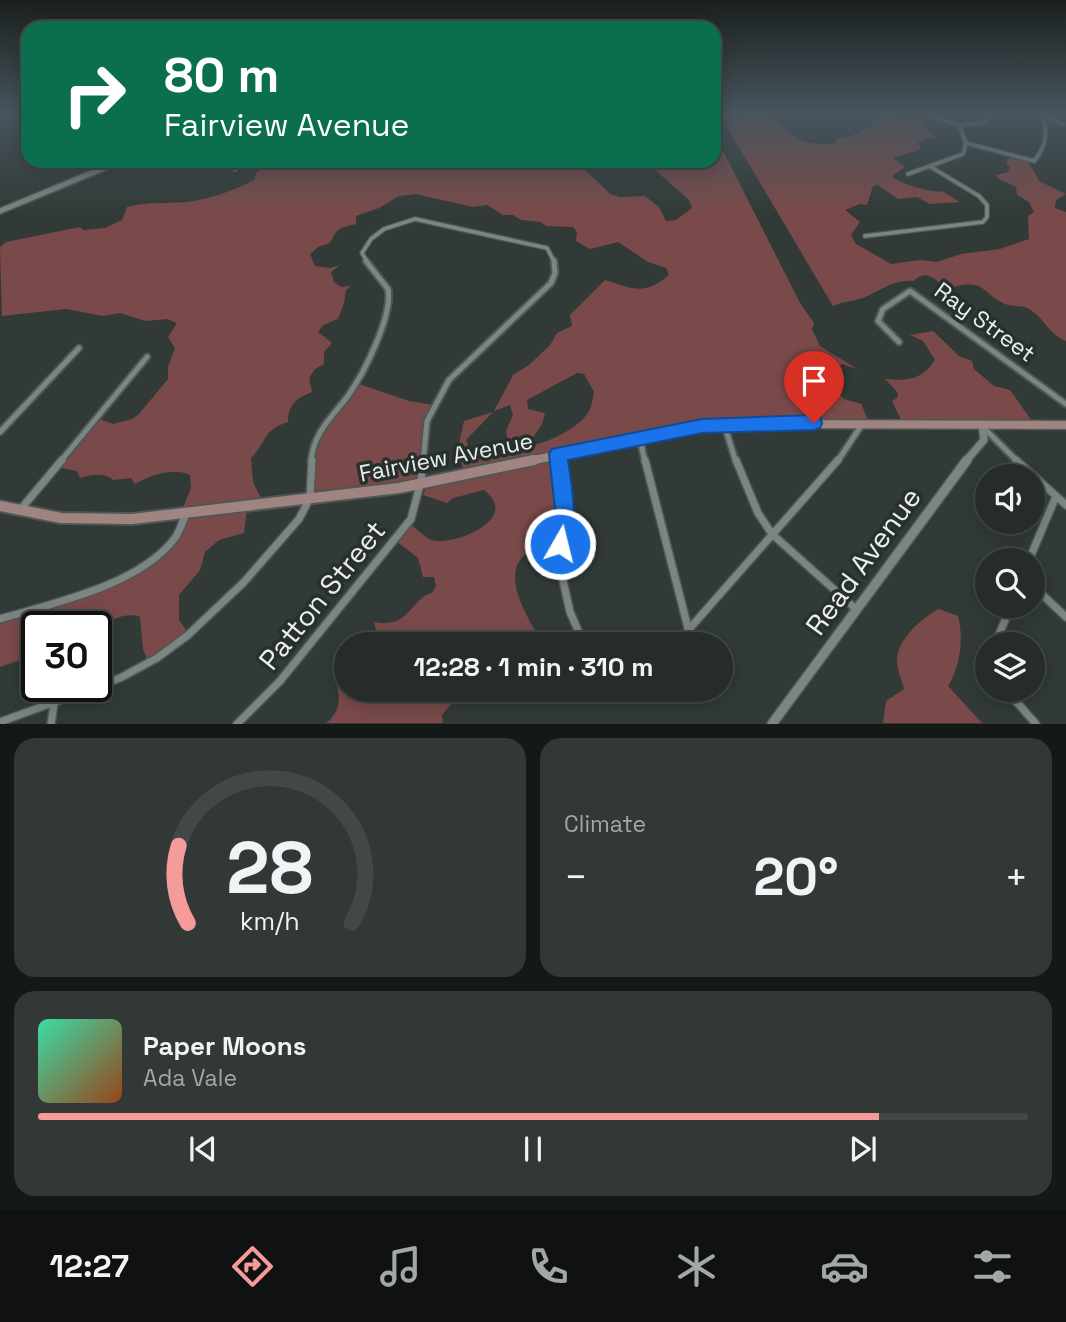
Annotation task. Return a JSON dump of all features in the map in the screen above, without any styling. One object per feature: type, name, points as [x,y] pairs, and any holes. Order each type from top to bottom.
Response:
[{"type":"main road","name":"Fairview Avenue","points":[[0,506],[61,517],[132,519],[310,499],[399,488],[421,481],[558,454],[724,424],[1066,425]]},
{"type":"street","points":[[908,174],[963,154],[965,146]]},
{"type":"street","points":[[976,146],[1034,162],[1043,146]]},
{"type":"street","points":[[865,236],[983,222],[988,212],[987,205],[979,196],[931,167]]},
{"type":"street","points":[[0,210],[104,168]]},
{"type":"street","name":"Patton Street","points":[[237,723],[281,681],[411,519],[421,481],[427,421],[434,405],[449,380],[551,283],[557,272],[547,248],[415,219],[386,228],[365,245],[362,253],[364,262],[381,275],[387,288],[389,296],[386,313],[354,387],[330,414],[315,442],[310,499]]},
{"type":"street","name":"Ray Street","points":[[899,342],[878,321],[883,309],[910,291],[1066,404]]},
{"type":"street","points":[[0,432],[79,348]]},
{"type":"street","points":[[20,510],[148,357]]},
{"type":"street","points":[[685,632],[772,534],[818,487],[847,451],[863,423]]},
{"type":"street","points":[[724,424],[748,493],[772,534],[856,609]]},
{"type":"street","points":[[982,425],[993,440],[1066,505]]},
{"type":"street","name":"Read Avenue","points":[[772,723],[953,476],[984,440],[982,425]]},
{"type":"street","points":[[640,439],[688,628]]},
{"type":"street","points":[[558,454],[565,509],[560,544],[562,576],[570,612],[579,632]]},
{"type":"street","points":[[1034,548],[1056,496]]},
{"type":"street","points":[[0,722],[107,683],[156,658],[193,631],[234,595],[284,538],[310,499]]},
{"type":"street","points":[[0,619],[126,575],[155,558],[175,538],[186,513]]},
{"type":"street","points":[[1045,597],[1066,617]]},
{"type":"street","points":[[1017,702],[1036,723]]},
{"type":"street","points":[[51,723],[54,704]]},
{"type":"shaded area","points":[[738,146],[920,146],[921,149],[893,158],[905,167],[892,176],[916,187],[942,191],[960,202],[930,204],[917,197],[898,199],[878,185],[873,186],[867,205],[860,204],[845,210],[860,222],[851,235],[856,244],[891,264],[920,260],[937,262],[961,254],[1000,249],[1029,239],[1028,216],[1034,212],[1029,202],[1017,195],[1016,187],[996,175],[1008,172],[1010,168],[1006,163],[1010,157],[1028,161],[1039,181],[1066,194],[1056,200],[1055,208],[1066,212],[1066,341],[1054,334],[1027,308],[1008,305],[977,286],[947,289],[927,275],[914,281],[898,282],[862,298],[833,306]]},
{"type":"shaded area","points":[[721,147],[800,303],[814,323],[812,329],[820,346],[857,369],[842,364],[840,366],[843,371],[830,377],[828,382],[844,399],[861,404],[869,422],[716,425],[560,454],[566,510],[559,545],[538,548],[525,555],[517,565],[515,577],[522,605],[536,632],[376,632],[374,622],[386,623],[403,617],[425,596],[432,593],[436,586],[434,577],[423,577],[418,558],[396,541],[409,523],[428,539],[453,539],[480,529],[490,521],[495,511],[494,501],[484,490],[453,498],[447,503],[423,495],[427,485],[312,499],[315,450],[321,434],[356,383],[409,401],[433,405],[426,443],[428,481],[464,473],[458,448],[464,421],[493,412],[466,440],[470,451],[479,457],[509,449],[506,431],[513,415],[510,405],[494,411],[513,375],[529,365],[550,345],[557,333],[572,326],[570,315],[605,280],[638,289],[652,286],[669,275],[666,268],[648,262],[618,242],[590,249],[576,241],[577,232],[573,227],[546,226],[541,222],[503,215],[487,205],[473,207],[416,194],[399,196],[379,208],[356,216],[356,224],[339,229],[330,243],[318,247],[310,254],[315,266],[330,268],[340,265],[331,272],[334,282],[341,287],[351,286],[346,290],[338,319],[323,325],[318,332],[332,343],[324,352],[324,364],[315,369],[309,378],[312,392],[294,402],[288,422],[269,432],[251,458],[253,482],[263,503],[247,508],[244,533],[219,540],[205,552],[200,570],[179,595],[179,620],[189,634],[148,662],[143,649],[140,617],[129,615],[112,620],[112,611],[23,611],[129,574],[174,540],[186,515],[181,513],[191,488],[190,475],[184,473],[162,473],[135,484],[131,478],[113,480],[97,475],[80,478],[77,471],[56,467],[96,418],[113,424],[132,419],[139,414],[168,379],[168,367],[175,348],[168,337],[177,323],[167,319],[146,321],[120,313],[103,316],[66,309],[2,316],[0,247],[6,242],[80,227],[83,230],[105,228],[122,220],[127,207],[135,205],[186,202],[213,197],[254,180],[256,173],[263,168],[583,168],[610,194],[620,197],[645,196],[659,207],[666,221],[676,220],[692,208],[689,200],[653,168],[721,168]],"holes":[[[577,373],[584,374],[594,392],[591,407],[581,421],[565,432],[533,445],[532,439],[542,424],[545,413],[528,409],[527,400]]]},
{"type":"shaded area","points":[[933,331],[959,356],[972,361],[974,369],[994,386],[1010,390],[1034,424],[902,422],[892,401],[897,398],[898,393],[885,379],[914,378],[930,367],[935,360],[923,341],[910,335]]},
{"type":"shaded area","points":[[939,609],[958,616],[960,625],[958,661],[948,686],[982,723],[883,723],[886,701],[904,689],[897,664],[901,645],[918,624]]},
{"type":"shaded area","points":[[21,612],[21,660],[0,667],[0,619]]},
{"type":"shaded area","points":[[338,702],[453,702],[442,715],[443,723],[326,723],[337,708]]},
{"type":"route","points":[[560,544],[565,509],[558,454],[702,426],[814,423]]}]
